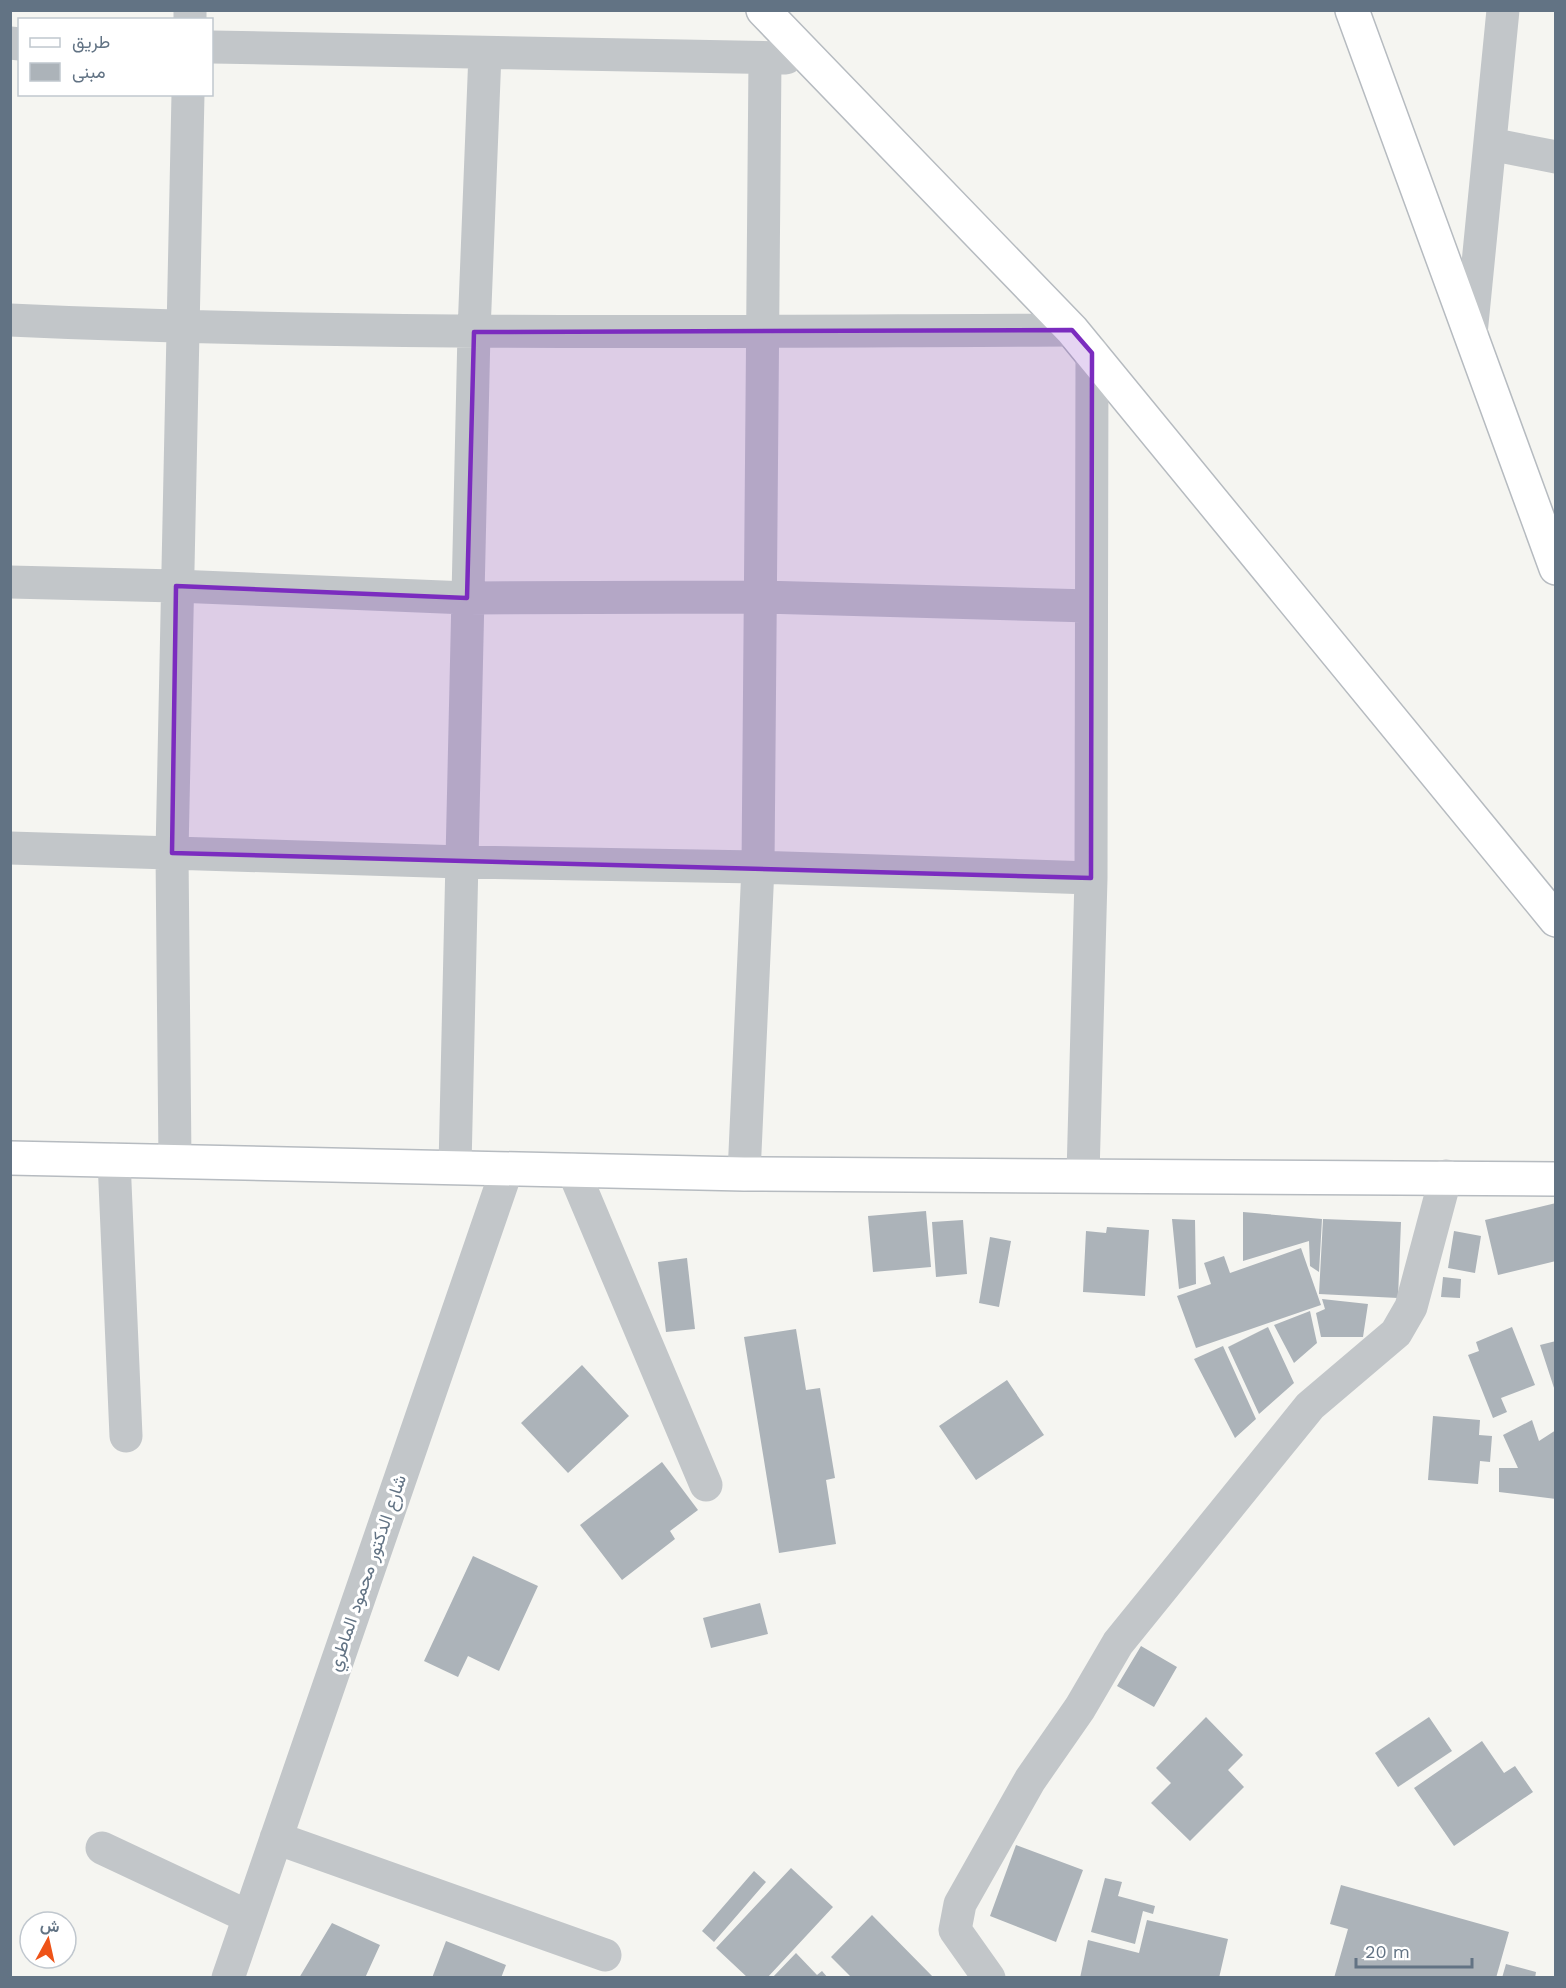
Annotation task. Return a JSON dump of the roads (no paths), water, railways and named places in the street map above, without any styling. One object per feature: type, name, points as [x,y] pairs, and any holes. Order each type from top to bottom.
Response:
[{"type":"street","points":[[763,10],[1082,342],[1556,920]]},
{"type":"street","points":[[1352,10],[1556,568]]},
{"type":"street","points":[[1471,334],[1503,10]]},
{"type":"street","points":[[213,47],[812,59]]},
{"type":"street","points":[[455,1167],[474,332],[485,53]]},
{"type":"street","points":[[744,1174],[758,867],[765,58]]},
{"type":"street","points":[[175,1161],[172,853],[188,96]]},
{"type":"street","points":[[1490,144],[1556,158]]},
{"type":"street","points":[[10,321],[182,328],[474,332],[764,331],[1082,342]]},
{"type":"street","points":[[1082,342],[1090,606],[1091,878],[1083,1175]]},
{"type":"street","points":[[10,582],[176,586],[467,598],[761,597],[1090,606]]},
{"type":"street","points":[[10,848],[1091,878]]},
{"type":"street","points":[[10,1158],[744,1174],[1446,1176],[1556,1179]]},
{"type":"street","points":[[114,1160],[126,1436]]},
{"type":"street","name":"شارع الدكتور محمود الماطري","points":[[228,1977],[507,1168]]},
{"type":"street","points":[[573,1170],[706,1485]]},
{"type":"street","points":[[989,1977],[955,1930],[960,1904],[1030,1780],[1080,1708],[1118,1643],[1310,1406],[1396,1333],[1411,1307],[1446,1176]]},
{"type":"street","points":[[276,1838],[605,1955]]},
{"type":"street","points":[[102,1848],[249,1917]]}]
